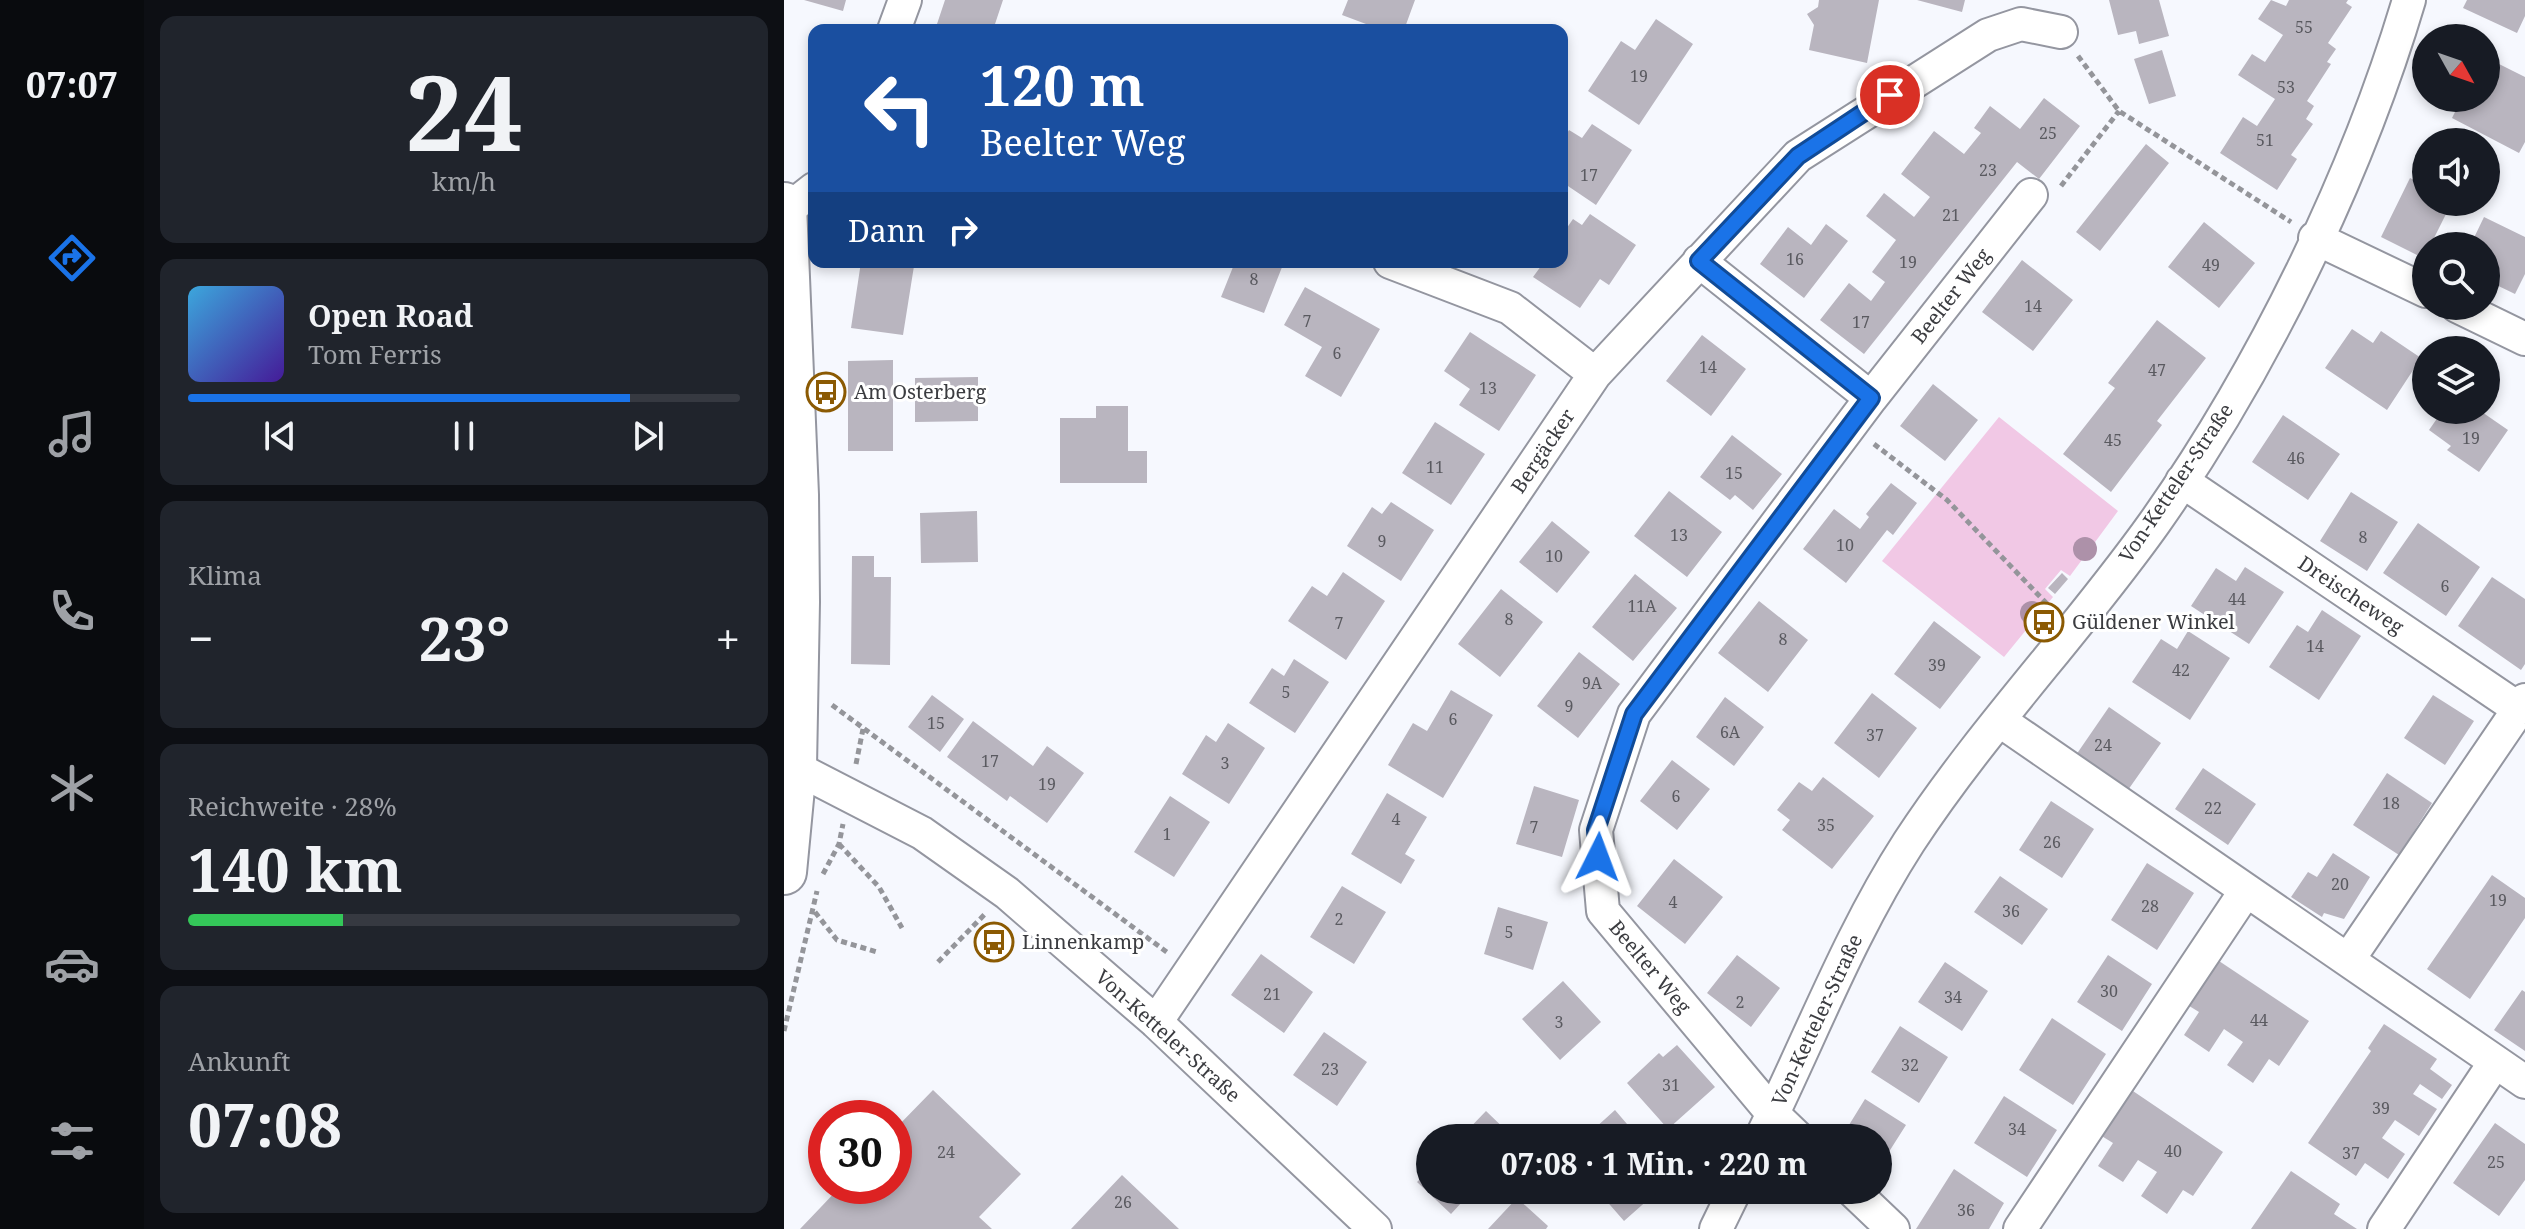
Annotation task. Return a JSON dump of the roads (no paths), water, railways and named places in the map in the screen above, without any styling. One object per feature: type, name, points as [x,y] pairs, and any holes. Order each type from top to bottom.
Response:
[{"type":"main road","points":[[784,205],[796,495],[789,764],[803,874]]},
{"type":"street","points":[[896,24],[905,0]]},
{"type":"street","name":"Von-Ketteler-Straße","points":[[1768,1124],[1836,974],[1894,867],[1949,784],[2072,628],[2182,481],[2264,345],[2386,78],[2409,0]]},
{"type":"street","name":"Bergäcker","points":[[1156,1022],[1595,374],[1798,156],[1988,35],[2021,24],[2061,32]]},
{"type":"street","points":[[785,212],[808,194]]},
{"type":"street","name":"Beelter Weg","points":[[1765,1124],[1603,911],[1596,830],[1634,714],[1850,425],[2031,195]]},
{"type":"street","points":[[2315,238],[2412,284]]},
{"type":"street","points":[[1699,261],[1871,398]]},
{"type":"street","points":[[1406,268],[1510,308],[1595,374]]},
{"type":"street","points":[[2486,320],[2525,339]]},
{"type":"street","name":"Dreischeweg","points":[[2182,481],[2522,704],[2348,960]]},
{"type":"street","points":[[1999,720],[2525,1082]]},
{"type":"street","name":"Von-Ketteler-Straße","points":[[789,764],[922,833],[1007,893],[1156,1022],[1375,1229]]},
{"type":"street","points":[[2020,1229],[2245,892]]},
{"type":"street","points":[[2384,1229],[2495,1062]]},
{"type":"street","points":[[1716,1229],[1728,1204]]},
{"type":"street","points":[[1867,1204],[1893,1229]]},
{"type":"place","name":"Am Osterberg","points":[[826,392]]},
{"type":"place","name":"Güldener Winkel","points":[[2044,622]]},
{"type":"place","name":"Linnenkamp","points":[[994,942]]}]
